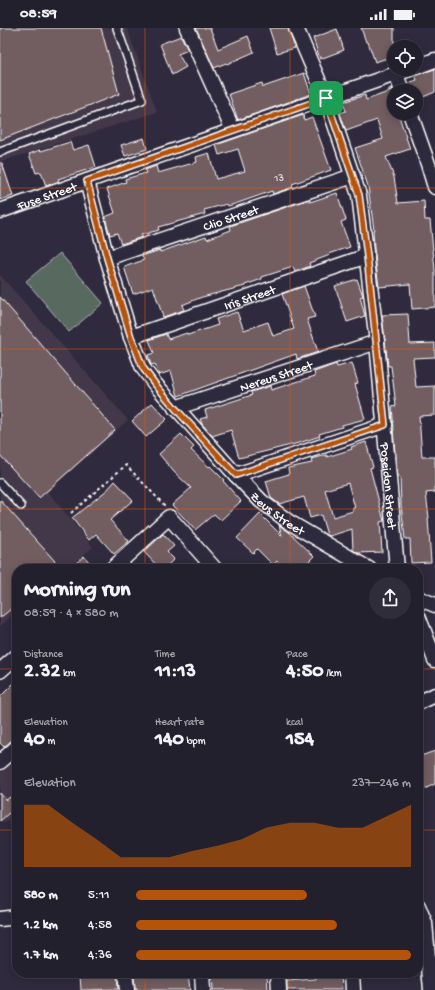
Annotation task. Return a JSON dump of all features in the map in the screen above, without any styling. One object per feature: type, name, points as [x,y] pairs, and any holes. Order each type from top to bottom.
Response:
[{"type":"street","points":[[187,28],[233,130]]},
{"type":"street","name":"Poseidon Street","points":[[296,28],[326,98],[359,195],[377,342],[397,564]]},
{"type":"street","points":[[423,64],[435,60]]},
{"type":"street","name":"Fuse Street","points":[[0,211],[390,76]]},
{"type":"street","points":[[412,120],[435,187]]},
{"type":"street","name":"Clio Street","points":[[107,258],[353,176]]},
{"type":"street","name":"Zeus Street","points":[[87,181],[107,258],[131,337],[143,368],[175,408],[261,501],[289,522],[360,564]]},
{"type":"street","name":"Iris Street","points":[[131,337],[367,256]]},
{"type":"street","name":"Nereus Street","points":[[175,408],[377,342]]},
{"type":"street","points":[[236,475],[385,425]]},
{"type":"street","points":[[118,564],[170,517],[211,564]]},
{"type":"street","points":[[423,600],[435,605]]},
{"type":"street","points":[[423,629],[435,660]]},
{"type":"street","points":[[0,671],[12,660]]},
{"type":"street","points":[[423,701],[435,696]]},
{"type":"street","points":[[0,762],[12,751]]},
{"type":"street","points":[[423,913],[430,922],[431,990]]},
{"type":"street","points":[[0,919],[12,918]]},
{"type":"street","points":[[126,978],[127,990]]},
{"type":"street","points":[[202,978],[203,990]]},
{"type":"street","points":[[278,978],[279,990]]},
{"type":"street","points":[[352,978],[353,990]]},
{"type":"lane","points":[[0,152],[142,100],[117,28]]},
{"type":"lane","points":[[0,483],[21,506]]},
{"type":"path","points":[[71,513],[126,465],[168,509],[170,517]]},
{"type":"shaded area","points":[[0,28],[127,28],[157,112],[0,162]]},
{"type":"shaded area","points":[[0,275],[128,420],[48,492],[93,547],[72,564],[12,564],[12,615],[0,626]]},
{"type":"shaded area","points":[[12,757],[12,819],[4,823],[0,818],[0,767]]},
{"type":"green space","points":[[60,253],[103,303],[69,332],[26,281]]},
{"type":"building","points":[[0,28],[101,28],[119,94],[0,140]]},
{"type":"building","points":[[196,28],[210,28],[218,49],[248,36],[254,52],[214,68]]},
{"type":"building","points":[[269,28],[288,28],[295,48],[277,53]]},
{"type":"building","points":[[361,28],[394,28],[394,40],[387,40],[387,58],[375,62],[368,42],[366,42]]},
{"type":"building","points":[[337,29],[344,50],[320,59],[313,38]]},
{"type":"building","points":[[181,36],[188,50],[178,54],[186,67],[172,75],[160,44]]},
{"type":"building","points":[[435,69],[435,92],[423,97],[423,84],[408,83],[417,80],[415,76],[423,76],[423,73]]},
{"type":"building","points":[[304,73],[311,94],[238,120],[229,94],[262,83],[263,87]]},
{"type":"building","points":[[387,92],[387,120],[400,120],[410,149],[386,157],[394,177],[398,203],[424,201],[425,220],[430,220],[435,270],[435,307],[412,309],[410,284],[379,287],[374,249],[374,230],[368,186],[355,148],[383,139],[377,120],[346,131],[340,113],[346,111],[343,102],[365,95],[366,100]]},
{"type":"building","points":[[303,115],[304,120],[312,117],[331,170],[292,184],[293,187],[273,194],[272,191],[228,206],[227,204],[204,210],[205,214],[158,227],[159,230],[141,235],[142,237],[121,244],[117,233],[110,235],[105,217],[115,213],[107,189],[126,182],[125,179],[146,173],[145,170],[156,166],[158,173],[197,162],[196,157],[209,153],[216,179],[245,171],[238,149],[219,155],[216,145]]},
{"type":"building","points":[[144,138],[147,149],[125,156],[121,145]]},
{"type":"building","points":[[70,142],[73,150],[89,145],[96,167],[58,179],[59,181],[46,186],[41,172],[36,173],[29,154]]},
{"type":"building","points":[[0,163],[2,163],[13,196],[0,200]]},
{"type":"building","points":[[337,193],[346,220],[341,222],[350,247],[309,263],[310,266],[295,272],[293,267],[262,277],[262,279],[245,286],[202,297],[182,305],[184,310],[163,317],[153,287],[133,294],[124,267],[144,260],[142,256],[160,250],[160,252],[206,236],[207,239],[231,230],[230,226],[310,199],[310,202]]},
{"type":"building","points":[[357,279],[363,296],[360,297],[365,316],[347,322],[335,286]]},
{"type":"building","points":[[304,286],[315,317],[307,319],[318,352],[297,359],[296,354],[178,396],[171,371],[159,375],[155,364],[151,365],[148,355],[154,353],[149,340],[166,334],[168,339],[187,333],[188,335],[218,325],[216,319],[237,312],[244,330],[268,322],[273,336],[294,329],[282,294]]},
{"type":"building","points":[[0,297],[115,430],[39,498],[0,455]]},
{"type":"building","points":[[408,314],[410,344],[435,343],[435,357],[413,358],[416,387],[435,386],[435,415],[419,416],[422,457],[435,457],[435,492],[426,493],[431,562],[411,563],[410,539],[405,539],[401,505],[400,477],[397,477],[393,430],[392,407],[396,406],[391,366],[388,366],[382,315]]},
{"type":"building","points":[[352,363],[358,383],[355,384],[365,419],[342,425],[342,427],[319,434],[320,436],[299,443],[239,458],[231,430],[212,436],[202,424],[200,419],[207,417],[205,410],[252,395],[251,392],[270,386],[271,390],[315,376],[314,372],[336,364],[337,367]]},
{"type":"building","points":[[152,403],[167,419],[146,437],[132,421]]},
{"type":"building","points":[[181,434],[194,447],[191,450],[224,480],[223,481],[241,501],[221,520],[214,514],[195,530],[172,505],[191,488],[174,472],[159,454]]},
{"type":"building","points":[[366,442],[373,467],[370,468],[384,521],[380,522],[382,552],[358,553],[353,550],[352,529],[330,536],[327,535],[321,515],[310,518],[304,497],[279,504],[271,498],[266,481],[289,474],[288,468],[312,463],[311,459],[327,455],[327,457],[352,449],[351,447]],"holes":[[[348,483],[355,508],[353,508],[353,511],[333,517],[325,490]]]},
{"type":"building","points":[[115,481],[133,500],[110,520],[129,541],[114,554],[96,534],[89,540],[72,518],[107,490]]},
{"type":"building","points":[[0,500],[58,564],[12,564],[12,608],[0,618]]},
{"type":"building","points":[[260,514],[282,536],[279,525],[289,532],[314,556],[306,564],[280,564],[277,561],[272,564],[257,549],[253,553],[237,538]]},
{"type":"building","points":[[163,534],[174,546],[167,552],[174,559],[169,564],[155,564],[144,552]]},
{"type":"building","points":[[84,556],[91,564],[75,564]]},
{"type":"building","points":[[12,685],[12,740],[4,747],[0,743],[0,697]]},
{"type":"building","points":[[435,751],[435,784],[423,790],[423,755]]},
{"type":"building","points":[[0,793],[6,800],[12,796],[12,810],[0,821]]},
{"type":"building","points":[[80,978],[117,978],[118,989],[81,990]]},
{"type":"building","points":[[134,978],[189,978],[190,990],[137,990],[135,989]]},
{"type":"building","points":[[212,978],[267,978],[268,990],[213,990]]},
{"type":"building","points":[[341,978],[342,990],[287,990],[287,981]]},
{"type":"route","points":[[326,98],[359,195],[377,342],[385,425],[236,475],[175,408],[143,368],[131,337],[107,258],[87,181],[326,98]]}]
